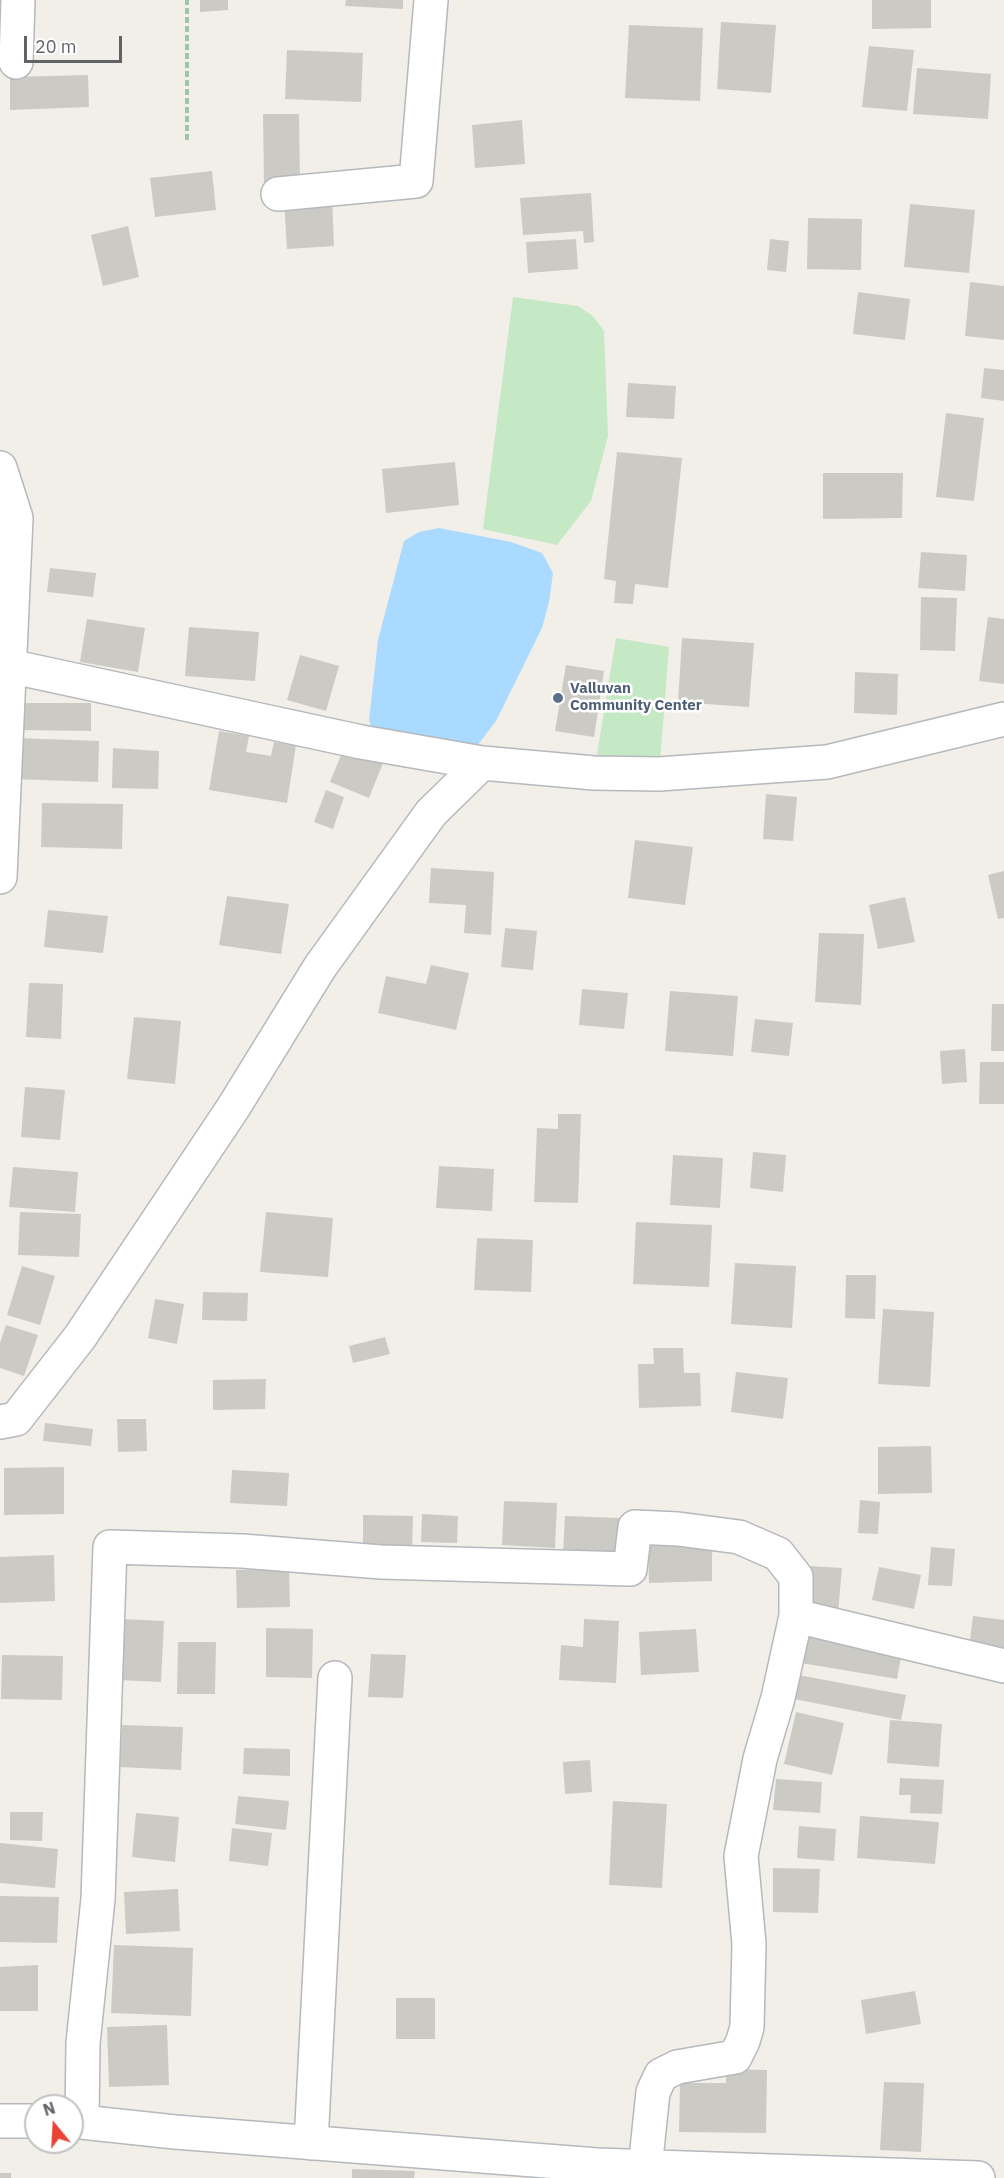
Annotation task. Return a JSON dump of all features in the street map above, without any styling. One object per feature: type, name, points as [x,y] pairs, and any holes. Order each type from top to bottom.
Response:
[{"type":"street","points":[[16,62],[18,0]]},
{"type":"street","points":[[278,194],[416,182],[431,0]]},
{"type":"street","points":[[0,468],[16,518],[5,665],[0,877]]},
{"type":"street","points":[[5,665],[361,742],[482,763],[594,773],[658,774],[827,762],[1004,719]]},
{"type":"street","points":[[0,1422],[16,1419],[80,1337],[233,1107],[320,968],[430,813],[482,763]]},
{"type":"street","points":[[79,2094],[99,1888],[110,1547],[242,1551],[381,1562],[630,1569],[635,1527],[678,1529],[739,1537],[778,1554],[796,1577],[796,1616],[778,1698],[760,1759],[741,1856],[750,1944],[747,2027],[735,2057],[677,2067],[661,2075],[653,2092],[645,2172]]},
{"type":"street","points":[[796,1616],[1004,1666]]},
{"type":"street","points":[[311,2143],[335,1678]]},
{"type":"street","points":[[0,2121],[24,2121]]},
{"type":"street","points":[[84,2122],[645,2172],[978,2178]]},
{"type":"path","points":[[187,0],[187,140]]},
{"type":"green space","points":[[513,297],[578,306],[593,316],[604,331],[608,436],[591,501],[557,545],[483,529]]},
{"type":"green space","points":[[616,638],[669,647],[659,774],[594,773]]},
{"type":"water","points":[[439,528],[511,542],[542,553],[553,573],[542,628],[496,721],[477,746],[373,733],[369,720],[378,640],[404,541],[419,532]]},
{"type":"building","points":[[200,0],[228,0],[228,10],[200,12]]},
{"type":"building","points":[[346,0],[403,0],[403,9],[345,6]]},
{"type":"building","points":[[872,0],[931,0],[931,28],[872,29]]},
{"type":"building","points":[[721,22],[776,25],[771,93],[717,89]]},
{"type":"building","points":[[629,25],[703,28],[700,101],[625,98]]},
{"type":"building","points":[[869,46],[914,50],[907,111],[862,107]]},
{"type":"building","points":[[287,50],[363,53],[361,102],[285,99]]},
{"type":"building","points":[[917,68],[991,74],[988,119],[913,114]]},
{"type":"building","points":[[88,75],[89,107],[10,110],[10,77]]},
{"type":"building","points":[[263,114],[299,114],[300,182],[264,183]]},
{"type":"building","points":[[522,120],[525,164],[475,168],[472,125]]},
{"type":"building","points":[[212,171],[216,210],[155,217],[150,178]]},
{"type":"building","points":[[591,193],[594,242],[584,243],[583,231],[523,235],[520,198]]},
{"type":"building","points":[[332,197],[334,246],[287,249],[284,200]]},
{"type":"building","points":[[910,204],[975,210],[969,273],[904,267]]},
{"type":"building","points":[[808,218],[862,219],[861,270],[807,269]]},
{"type":"building","points":[[128,226],[139,277],[103,286],[91,235]]},
{"type":"building","points":[[576,239],[578,269],[528,273],[526,242]]},
{"type":"building","points":[[770,239],[789,241],[786,272],[767,270]]},
{"type":"building","points":[[970,282],[1004,286],[1004,340],[965,336]]},
{"type":"building","points":[[858,292],[910,299],[905,340],[853,334]]},
{"type":"building","points":[[984,368],[1004,370],[1004,401],[981,398]]},
{"type":"building","points":[[628,383],[676,386],[674,419],[626,417]]},
{"type":"building","points":[[946,413],[984,418],[974,501],[936,497]]},
{"type":"building","points":[[617,452],[682,458],[668,588],[635,584],[633,604],[614,603],[616,581],[604,579]]},
{"type":"building","points":[[455,462],[459,505],[386,513],[382,469]]},
{"type":"building","points":[[823,473],[903,473],[902,518],[823,519]]},
{"type":"building","points":[[921,552],[967,555],[965,591],[918,588]]},
{"type":"building","points":[[50,568],[96,573],[93,597],[47,592]]},
{"type":"building","points":[[921,597],[957,598],[955,651],[920,650]]},
{"type":"building","points":[[988,617],[1004,619],[1004,684],[979,681]]},
{"type":"building","points":[[87,619],[145,628],[138,672],[80,662]]},
{"type":"building","points":[[189,627],[259,632],[255,681],[185,676]]},
{"type":"building","points":[[682,638],[754,643],[749,707],[678,702]]},
{"type":"building","points":[[300,655],[339,666],[326,711],[287,700]]},
{"type":"building","points":[[566,665],[604,671],[594,737],[555,731]]},
{"type":"building","points":[[855,672],[898,674],[897,715],[854,713]]},
{"type":"building","points":[[19,703],[91,703],[91,731],[19,730]]},
{"type":"building","points":[[219,731],[249,736],[246,752],[271,756],[274,742],[296,745],[287,803],[209,790]]},
{"type":"building","points":[[16,738],[99,741],[98,782],[14,779]]},
{"type":"building","points":[[113,748],[159,751],[158,789],[112,788]]},
{"type":"building","points":[[344,748],[383,763],[369,798],[330,782]]},
{"type":"building","points":[[326,790],[344,797],[333,829],[314,822]]},
{"type":"building","points":[[766,794],[797,797],[793,841],[763,839]]},
{"type":"building","points":[[42,803],[123,804],[122,849],[41,847]]},
{"type":"building","points":[[635,840],[693,847],[685,905],[628,898]]},
{"type":"building","points":[[431,868],[494,872],[491,935],[464,933],[466,905],[429,903]]},
{"type":"building","points":[[1004,871],[1004,918],[998,919],[988,875]]},
{"type":"building","points":[[227,896],[289,904],[281,954],[219,945]]},
{"type":"building","points":[[905,897],[915,942],[878,949],[869,905]]},
{"type":"building","points":[[48,910],[108,916],[103,953],[44,947]]},
{"type":"building","points":[[505,928],[537,931],[533,970],[501,967]]},
{"type":"building","points":[[819,933],[864,934],[861,1005],[815,1002]]},
{"type":"building","points":[[431,965],[469,973],[456,1030],[378,1013],[386,976],[426,984]]},
{"type":"building","points":[[29,983],[63,984],[61,1039],[26,1037]]},
{"type":"building","points":[[582,989],[628,993],[624,1029],[579,1025]]},
{"type":"building","points":[[670,991],[738,996],[733,1056],[665,1051]]},
{"type":"building","points":[[992,1004],[1004,1004],[1004,1051],[991,1051]]},
{"type":"building","points":[[134,1017],[181,1021],[175,1084],[127,1079]]},
{"type":"building","points":[[755,1019],[793,1023],[789,1056],[751,1052]]},
{"type":"building","points":[[965,1049],[967,1082],[942,1084],[940,1051]]},
{"type":"building","points":[[980,1062],[1004,1062],[1004,1104],[979,1104]]},
{"type":"building","points":[[25,1087],[65,1090],[60,1140],[21,1137]]},
{"type":"building","points":[[558,1114],[581,1114],[578,1203],[534,1202],[537,1128],[558,1129]]},
{"type":"building","points":[[753,1152],[786,1155],[783,1192],[750,1188]]},
{"type":"building","points":[[673,1155],[723,1158],[720,1208],[670,1205]]},
{"type":"building","points":[[439,1166],[494,1169],[492,1211],[436,1208]]},
{"type":"building","points":[[13,1167],[78,1172],[75,1212],[9,1207]]},
{"type":"building","points":[[20,1212],[81,1214],[79,1257],[18,1255]]},
{"type":"building","points":[[266,1212],[333,1218],[328,1277],[260,1272]]},
{"type":"building","points":[[636,1222],[712,1225],[709,1287],[633,1284]]},
{"type":"building","points":[[477,1238],[533,1240],[531,1292],[474,1290]]},
{"type":"building","points":[[735,1263],[796,1266],[792,1328],[731,1324]]},
{"type":"building","points":[[22,1266],[55,1276],[40,1325],[7,1315]]},
{"type":"building","points":[[846,1275],[876,1275],[875,1319],[845,1318]]},
{"type":"building","points":[[203,1292],[248,1293],[247,1321],[202,1320]]},
{"type":"building","points":[[155,1299],[184,1304],[177,1344],[148,1338]]},
{"type":"building","points":[[883,1309],[934,1312],[930,1387],[878,1384]]},
{"type":"building","points":[[6,1325],[38,1335],[24,1376],[0,1368],[0,1343]]},
{"type":"building","points":[[385,1337],[390,1354],[353,1363],[349,1346]]},
{"type":"building","points":[[653,1348],[683,1348],[684,1373],[700,1373],[701,1406],[639,1408],[638,1364],[654,1364]]},
{"type":"building","points":[[736,1372],[788,1378],[783,1419],[731,1412]]},
{"type":"building","points":[[266,1379],[265,1409],[213,1410],[213,1380]]},
{"type":"building","points":[[117,1419],[146,1419],[147,1451],[118,1452]]},
{"type":"building","points":[[45,1423],[93,1429],[91,1446],[43,1441]]},
{"type":"building","points":[[931,1446],[932,1493],[878,1494],[878,1447]]},
{"type":"building","points":[[64,1467],[64,1514],[4,1515],[4,1468]]},
{"type":"building","points":[[232,1470],[289,1473],[287,1506],[230,1503]]},
{"type":"building","points":[[860,1500],[880,1502],[878,1534],[858,1533]]},
{"type":"building","points":[[504,1501],[557,1503],[555,1548],[502,1545]]},
{"type":"building","points":[[422,1514],[458,1516],[457,1543],[421,1542]]},
{"type":"building","points":[[363,1515],[413,1516],[412,1552],[363,1551]]},
{"type":"building","points":[[565,1516],[619,1518],[617,1555],[563,1554]]},
{"type":"building","points":[[712,1542],[712,1581],[649,1583],[648,1543]]},
{"type":"building","points":[[931,1547],[955,1549],[952,1586],[928,1585]]},
{"type":"building","points":[[54,1555],[55,1601],[0,1603],[0,1557]]},
{"type":"building","points":[[809,1566],[842,1568],[838,1613],[805,1611]]},
{"type":"building","points":[[879,1567],[921,1575],[914,1609],[872,1600]]},
{"type":"building","points":[[289,1569],[290,1607],[237,1608],[236,1570]]},
{"type":"building","points":[[973,1616],[1004,1620],[1004,1653],[969,1649]]},
{"type":"building","points":[[122,1619],[164,1621],[161,1682],[119,1680]]},
{"type":"building","points":[[584,1619],[619,1621],[616,1683],[559,1680],[561,1645],[583,1647]]},
{"type":"building","points":[[266,1628],[313,1629],[312,1678],[266,1677]]},
{"type":"building","points":[[696,1629],[699,1672],[641,1675],[639,1632]]},
{"type":"building","points":[[807,1630],[903,1646],[897,1679],[801,1663]]},
{"type":"building","points":[[178,1642],[216,1642],[215,1694],[177,1694]]},
{"type":"building","points":[[371,1654],[406,1655],[403,1698],[368,1697]]},
{"type":"building","points":[[2,1655],[63,1656],[62,1700],[1,1699]]},
{"type":"building","points":[[798,1675],[906,1695],[901,1720],[794,1699]]},
{"type":"building","points":[[796,1712],[844,1723],[832,1775],[784,1764]]},
{"type":"building","points":[[890,1720],[942,1724],[939,1767],[887,1763]]},
{"type":"building","points":[[122,1725],[183,1727],[181,1770],[120,1767]]},
{"type":"building","points":[[244,1748],[290,1749],[290,1776],[243,1774]]},
{"type":"building","points":[[590,1760],[592,1792],[565,1794],[563,1762]]},
{"type":"building","points":[[900,1778],[944,1780],[942,1814],[910,1813],[911,1795],[899,1795]]},
{"type":"building","points":[[776,1779],[822,1782],[820,1813],[773,1810]]},
{"type":"building","points":[[238,1796],[289,1801],[286,1830],[235,1824]]},
{"type":"building","points":[[613,1801],[667,1804],[662,1888],[609,1885]]},
{"type":"building","points":[[10,1812],[43,1812],[42,1841],[10,1840]]},
{"type":"building","points":[[136,1813],[179,1817],[175,1862],[132,1857]]},
{"type":"building","points":[[860,1816],[939,1822],[935,1864],[857,1858]]},
{"type":"building","points":[[799,1826],[836,1829],[834,1861],[797,1858]]},
{"type":"building","points":[[232,1828],[272,1833],[268,1866],[229,1861]]},
{"type":"building","points":[[0,1843],[58,1849],[55,1888],[0,1883]]},
{"type":"building","points":[[773,1868],[820,1869],[818,1913],[773,1912]]},
{"type":"building","points":[[178,1889],[180,1931],[126,1934],[124,1892]]},
{"type":"building","points":[[0,1896],[59,1897],[57,1943],[0,1942]]},
{"type":"building","points":[[114,1945],[193,1948],[191,2016],[111,2013]]},
{"type":"building","points":[[38,1965],[38,2011],[0,2011],[0,1967]]},
{"type":"building","points":[[915,1991],[921,2024],[866,2034],[861,2000]]},
{"type":"building","points":[[396,1998],[435,1998],[435,2039],[396,2039]]},
{"type":"building","points":[[167,2025],[169,2085],[109,2087],[107,2027]]},
{"type":"building","points":[[726,2069],[767,2070],[766,2133],[679,2132],[680,2083],[726,2083]]},
{"type":"building","points":[[884,2082],[924,2083],[921,2152],[880,2150]]},
{"type":"building","points":[[352,2169],[415,2171],[414,2178],[352,2178]]},
{"type":"building","points":[[0,2173],[11,2173],[11,2178],[0,2178]]},
{"type":"place","name":"Valluvan Community Center","points":[[558,698]]}]
